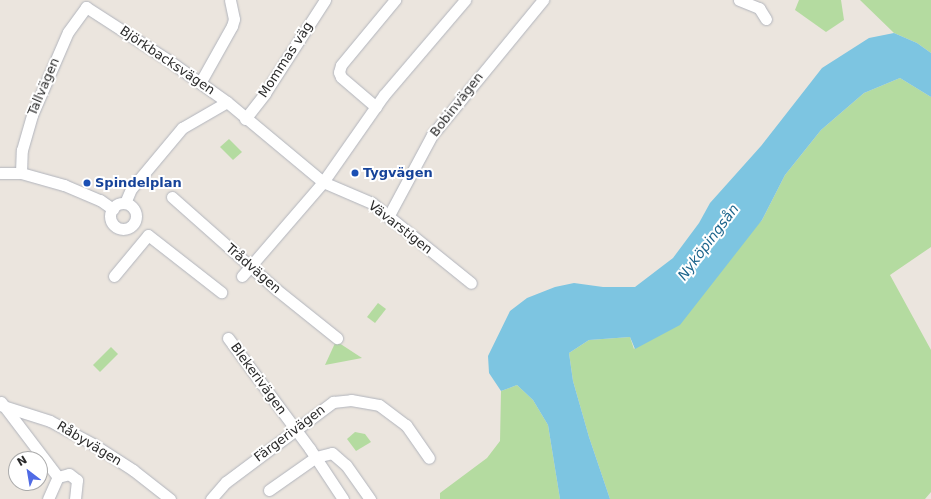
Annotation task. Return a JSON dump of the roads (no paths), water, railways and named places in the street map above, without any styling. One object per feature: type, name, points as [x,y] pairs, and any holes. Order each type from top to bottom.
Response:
[{"type":"street","points":[[200,83],[232,26],[234,19],[230,0]]},
{"type":"street","name":"Mommas väg","points":[[244,119],[265,93],[325,0]]},
{"type":"street","points":[[376,107],[341,77],[339,72],[340,66],[395,0]]},
{"type":"street","points":[[242,276],[323,182],[376,107],[465,0]]},
{"type":"street","points":[[740,0],[759,8],[766,19]]},
{"type":"street","name":"Bobinvägen","points":[[388,217],[432,135],[540,1]]},
{"type":"street","name":"Björkbacksvägen","points":[[86,7],[227,102],[244,119]]},
{"type":"street","name":"Tallvägen","points":[[21,173],[22,150],[32,115],[68,32],[86,7]]},
{"type":"street","points":[[113,209],[125,204],[131,189],[182,128],[227,102]]},
{"type":"street","points":[[244,119],[323,182]]},
{"type":"street","points":[[0,172],[21,173],[80,190],[113,209]]},
{"type":"street","name":"Vävarstigen","points":[[323,182],[372,203],[472,283]]},
{"type":"street","name":"Trådvägen","points":[[172,197],[250,266],[337,338]]},
{"type":"street","points":[[113,209],[112,222],[118,228],[127,228],[134,223],[136,216],[134,209],[125,204]]},
{"type":"street","points":[[134,223],[221,292]]},
{"type":"street","points":[[114,276],[148,235]]},
{"type":"street","name":"Blekerivägen","points":[[228,338],[316,457],[343,499]]},
{"type":"street","name":"Färgerivägen","points":[[211,499],[226,482],[333,402],[351,400],[379,405],[406,426],[429,458]]},
{"type":"street","points":[[1,403],[58,477]]},
{"type":"street","name":"Råbyvägen","points":[[1,403],[50,421],[93,444],[133,470],[170,499]]},
{"type":"street","points":[[269,490],[316,457],[332,453],[346,465],[370,499]]},
{"type":"street","points":[[58,477],[69,474],[77,480],[75,499]]},
{"type":"street","points":[[48,499],[58,477]]},
{"type":"water","name":"Nyköpingsån","points":[[894,33],[917,43],[931,53],[931,97],[900,78],[864,93],[821,130],[785,175],[762,220],[680,325],[635,349],[630,337],[589,340],[569,353],[573,381],[589,437],[610,499],[560,499],[548,425],[533,400],[517,385],[501,391],[489,373],[488,356],[510,311],[527,298],[555,287],[574,283],[603,287],[635,287],[673,258],[699,223],[710,203],[761,146],[822,68],[869,38]]},
{"type":"place","name":"Tygvägen","points":[[355,173]]},
{"type":"place","name":"Spindelplan","points":[[87,183]]}]
